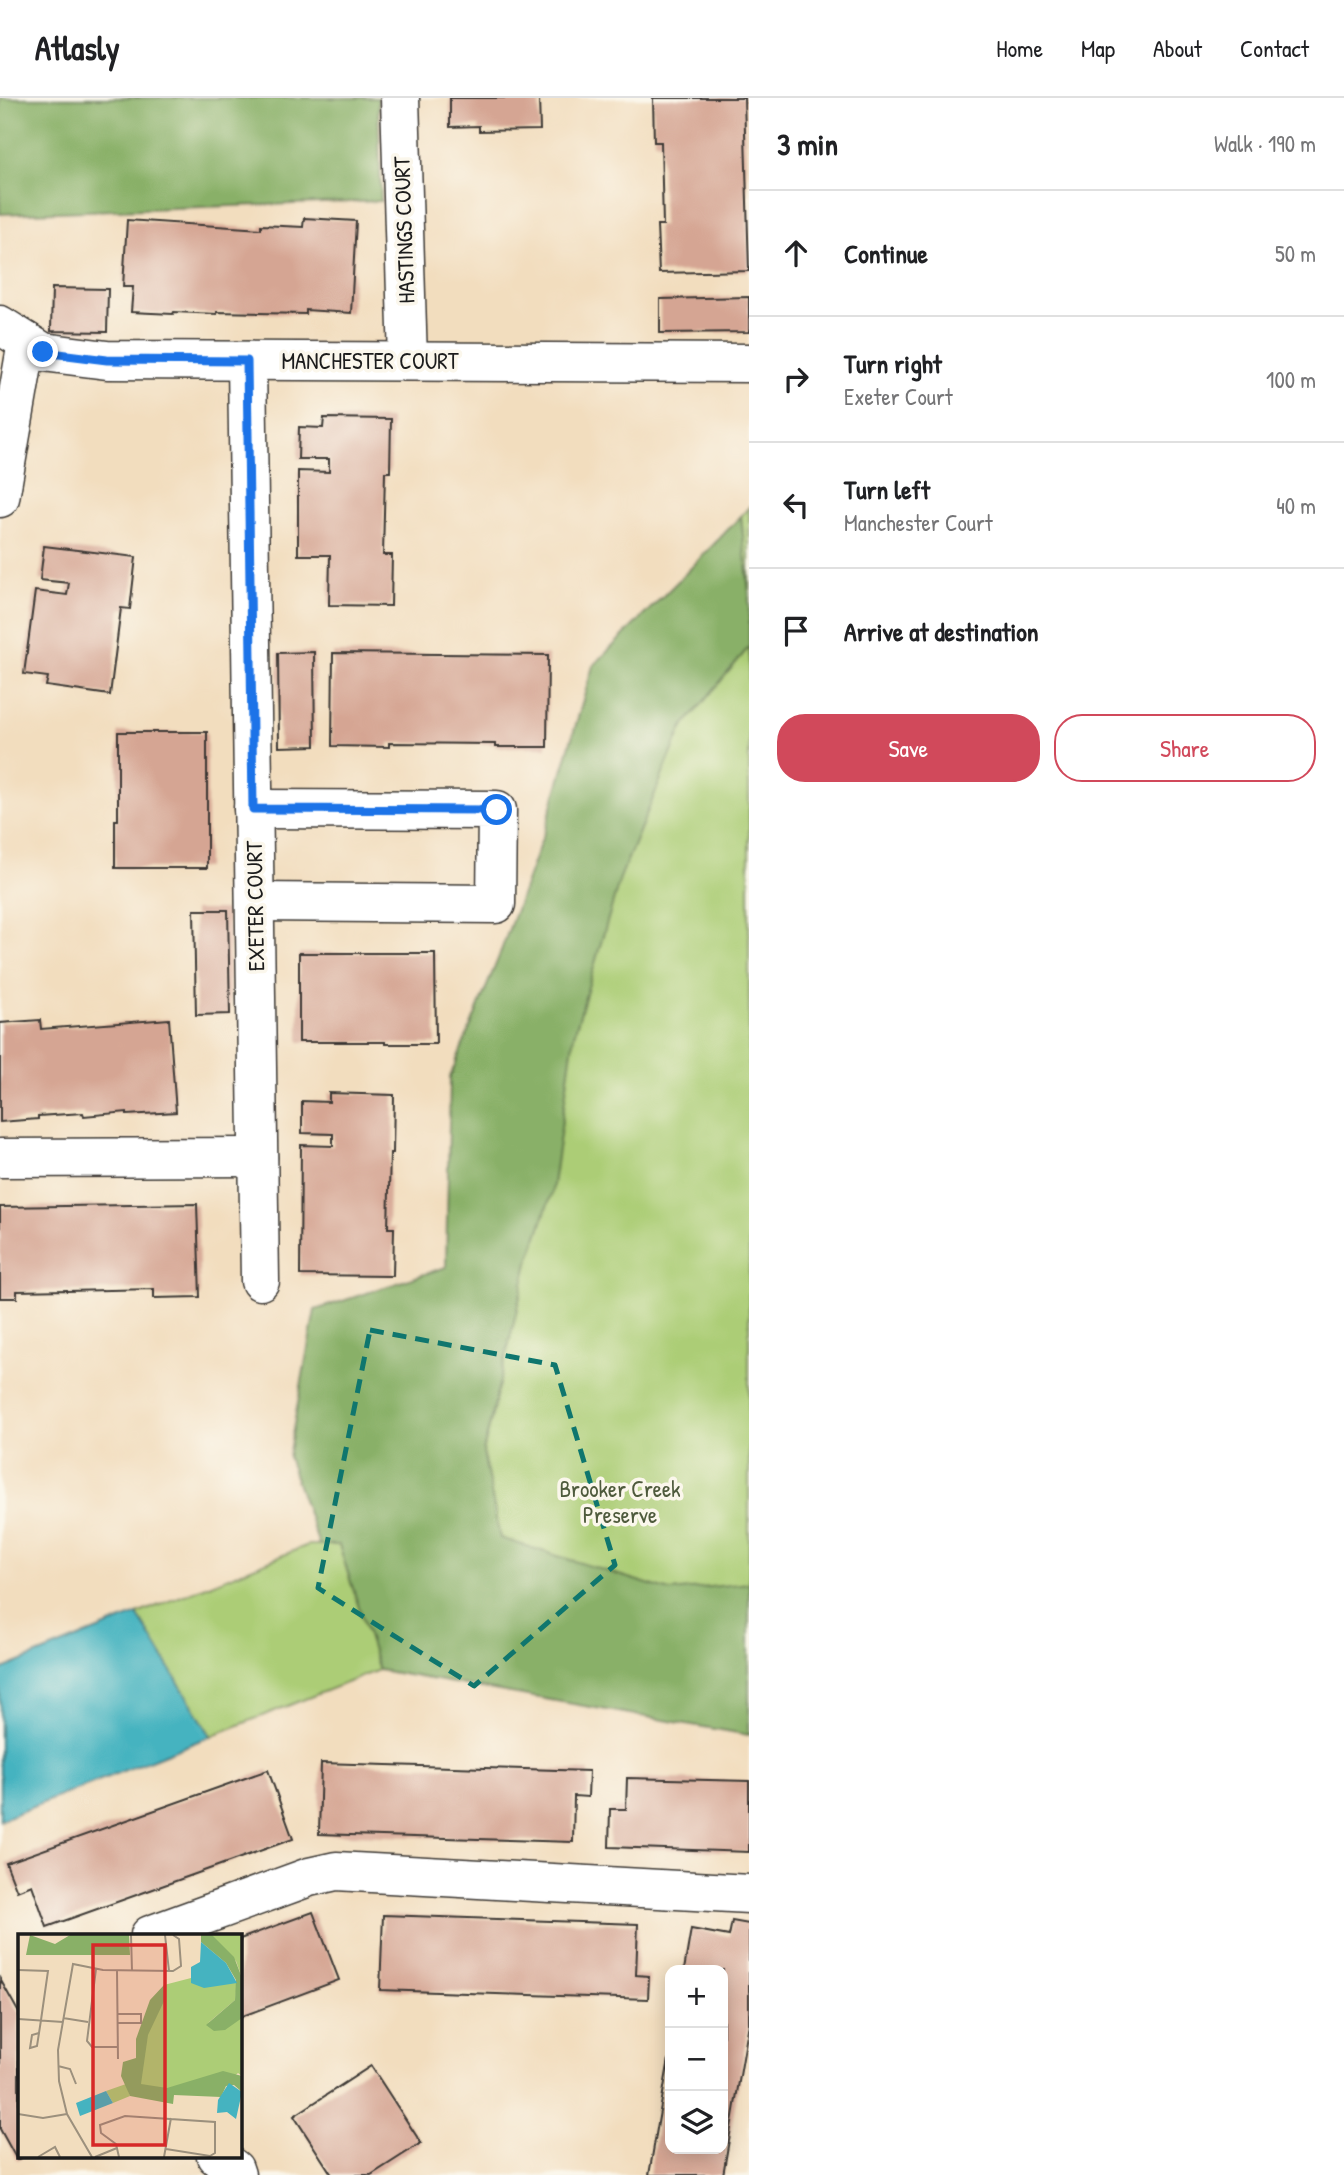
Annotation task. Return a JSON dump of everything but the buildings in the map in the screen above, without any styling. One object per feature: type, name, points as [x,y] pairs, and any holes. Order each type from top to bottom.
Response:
[{"type":"street","name":"HASTINGS COURT","points":[[400,98],[408,361]]},
{"type":"street","name":"MANCHESTER COURT","points":[[13,334],[43,352],[107,360],[749,363]]},
{"type":"street","points":[[0,498],[13,334]]},
{"type":"street","name":"EXETER COURT","points":[[247,361],[260,1280]]},
{"type":"street","points":[[253,809],[497,810],[496,904],[255,902]]},
{"type":"street","points":[[0,1158],[258,1157]]},
{"type":"street","points":[[153,1934],[309,1877],[336,1871],[749,1894]]},
{"type":"street","points":[[219,2158],[233,2169],[236,2175]]},
{"type":"highlighted area","points":[[370,1330],[555,1365],[615,1565],[474,1686],[318,1588]]},
{"type":"green space","points":[[0,98],[378,98],[381,201],[0,214]]},
{"type":"green space","points":[[749,507],[749,593],[741,516]]},
{"type":"green space","points":[[741,516],[749,593],[749,647],[682,728],[620,878],[574,1035],[552,1192],[528,1263],[483,1452],[500,1538],[670,1591],[749,1583],[749,1735],[379,1670],[339,1545],[319,1545],[288,1457],[315,1310],[446,1267],[450,1077],[498,959],[545,830],[593,666]]},
{"type":"green space","name":"Brooker Creek Preserve","points":[[749,647],[749,1636],[489,1629],[483,1452],[494,1406],[499,1121],[705,652],[733,666]]},
{"type":"green space","points":[[308,1545],[339,1545],[379,1670],[211,1736],[137,1614]]},
{"type":"water","points":[[137,1614],[211,1736],[0,1820],[0,1670]]},
{"type":"route","points":[[43,352],[107,360],[247,361],[253,809],[497,810]]}]
